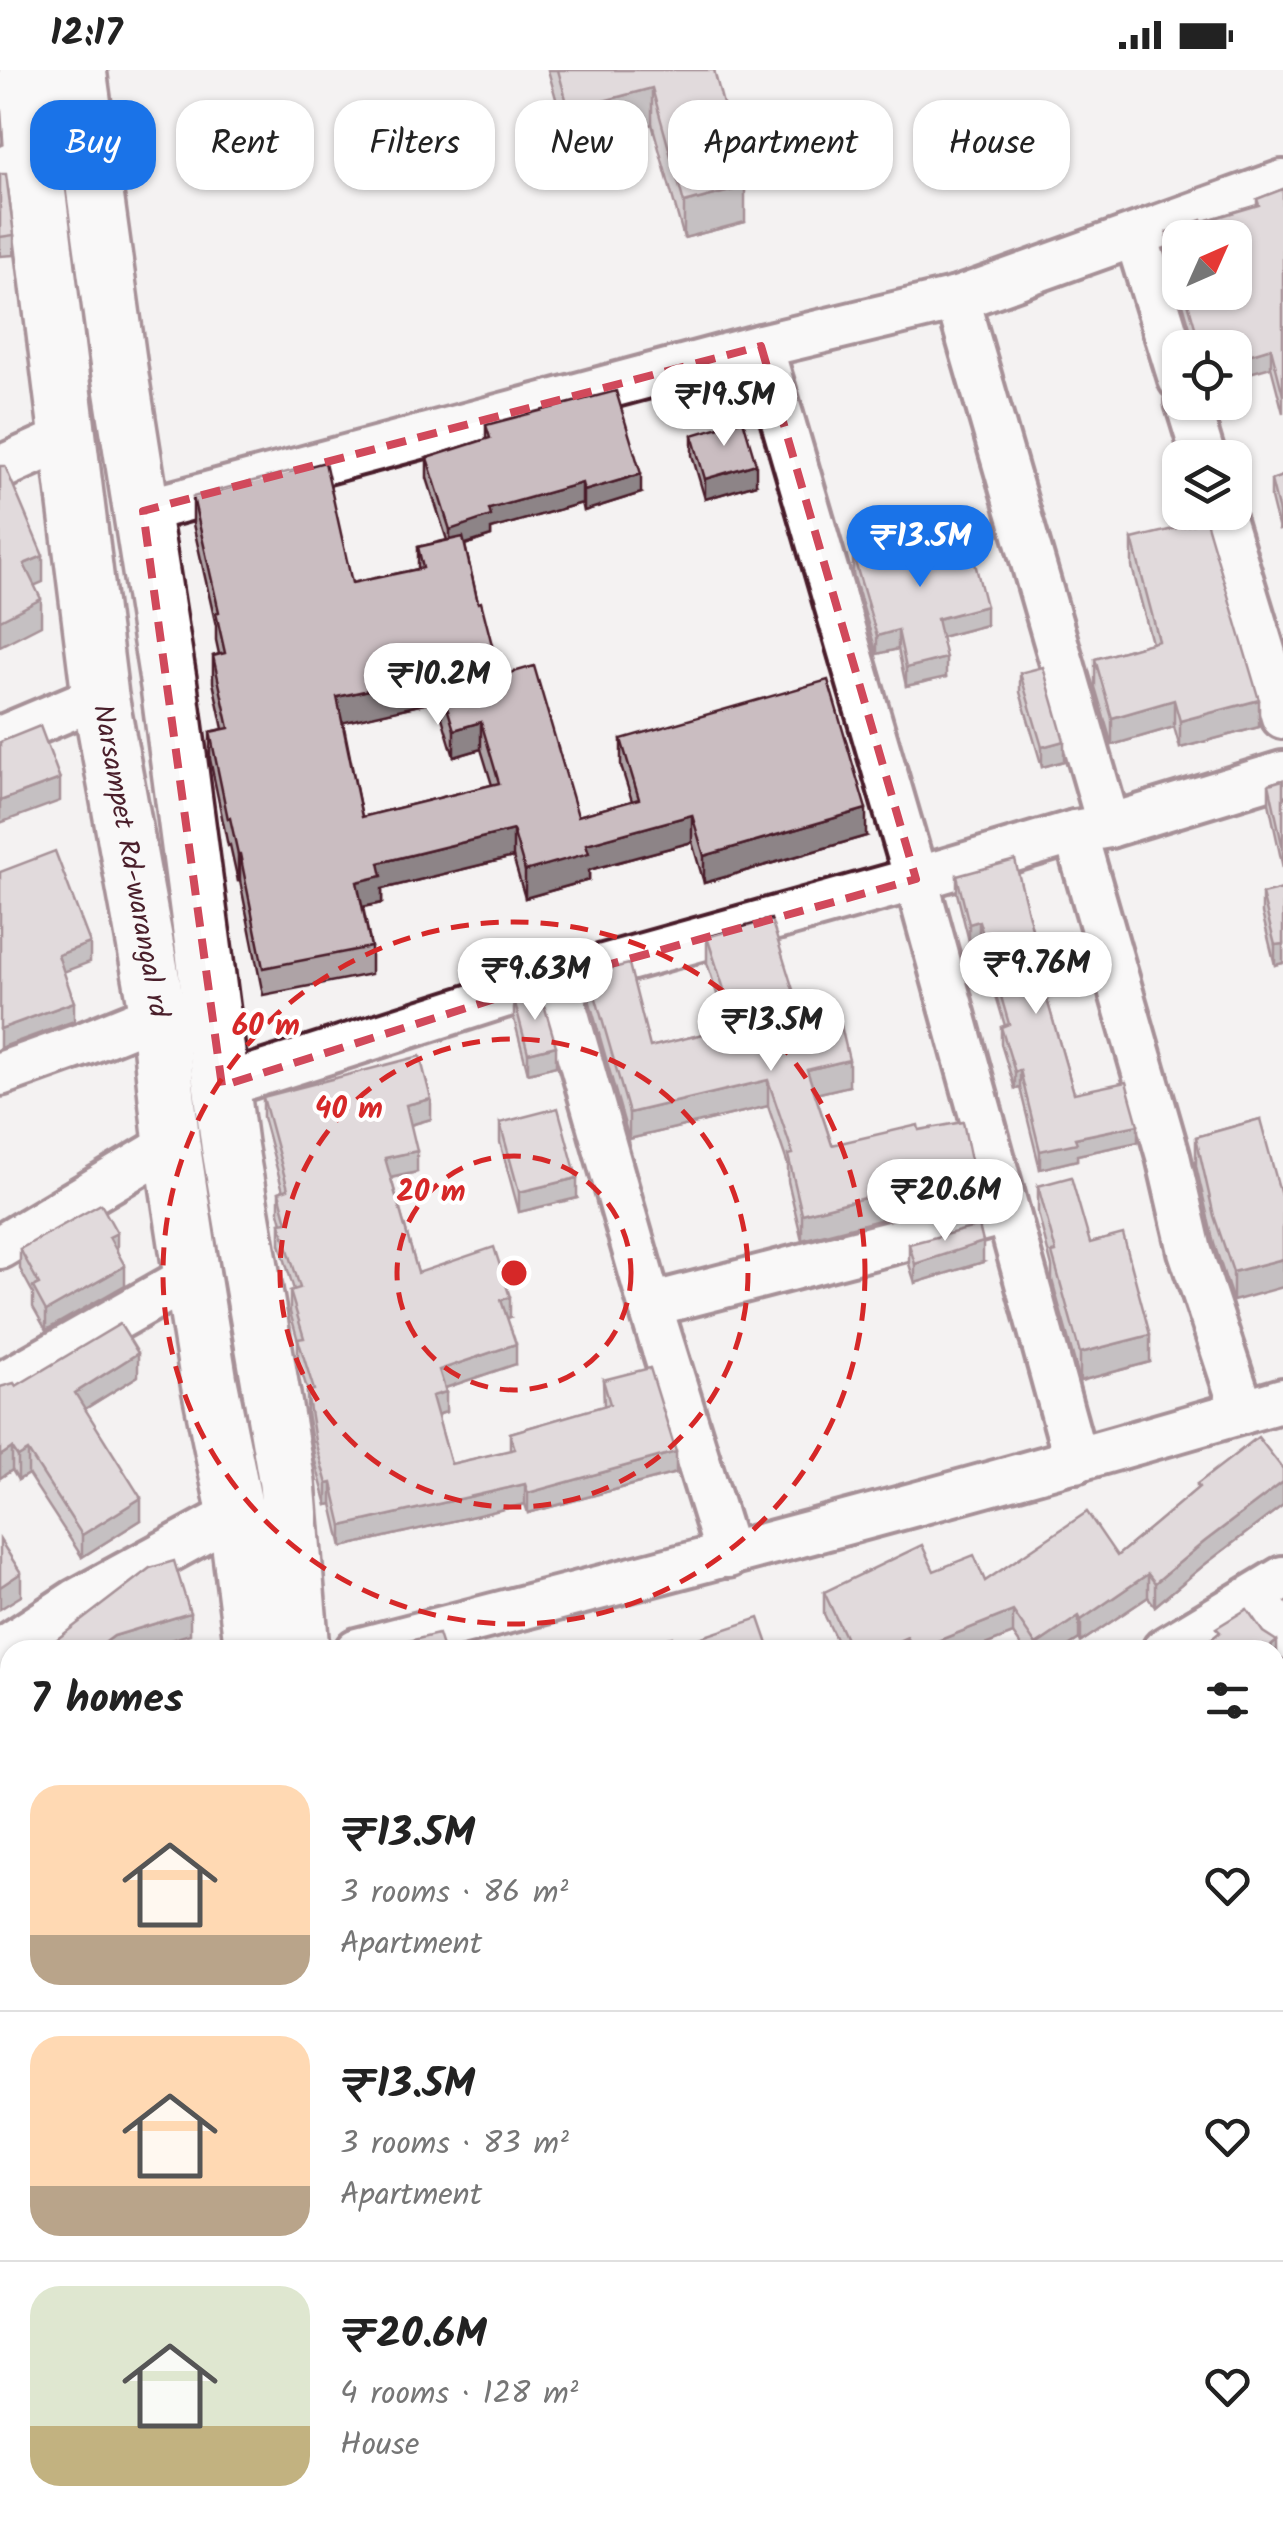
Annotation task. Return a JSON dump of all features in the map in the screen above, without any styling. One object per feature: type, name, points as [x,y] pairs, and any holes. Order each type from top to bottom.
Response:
[{"type":"main road","name":"Narsampet Rd-warangal rd","points":[[28,70],[17,163],[69,437],[100,696],[158,1014],[172,1144],[209,1382],[236,1514],[252,1640]]},
{"type":"main road","name":"Narsampet Rd-warangal rd","points":[[78,70],[120,375],[170,686],[229,1144],[287,1484],[300,1640]]},
{"type":"street","points":[[143,511],[761,346],[957,299],[1283,182]]},
{"type":"street","points":[[1136,236],[1165,330]]},
{"type":"street","points":[[462,1637],[728,1556],[1263,1406],[1190,1251],[1092,829],[957,299]]},
{"type":"street","points":[[761,346],[916,879],[1076,1461]]},
{"type":"street","points":[[0,468],[69,437]]},
{"type":"street","points":[[1226,530],[1283,718]]},
{"type":"street","points":[[0,738],[100,696]]},
{"type":"street","points":[[222,1086],[557,979],[1283,772]]},
{"type":"street","points":[[557,979],[650,1305],[728,1556]]},
{"type":"street","points":[[0,1074],[158,1014]]},
{"type":"street","points":[[0,1247],[172,1144]]},
{"type":"street","points":[[650,1305],[1006,1213]]},
{"type":"street","points":[[0,1385],[192,1276]]},
{"type":"street","points":[[18,1640],[76,1601],[236,1514]]},
{"type":"street","points":[[1181,1640],[1269,1587],[1283,1637]]},
{"type":"highlighted area","points":[[761,346],[916,879],[557,979],[222,1086],[143,511]]},
{"type":"building","points":[[558,70],[714,70],[722,100],[668,100],[668,146],[652,88],[607,100],[566,100]]},
{"type":"building","points":[[0,174],[6,174],[14,235],[0,237]]},
{"type":"building","points":[[1283,189],[1283,395],[1271,348],[1252,354],[1252,330],[1196,330],[1190,310],[1252,310],[1252,220],[1208,220],[1259,205],[1257,199]]},
{"type":"building","points":[[680,190],[734,190],[684,203]]},
{"type":"building","points":[[616,391],[641,474],[584,491],[582,483],[489,509],[491,516],[450,530],[427,458],[490,438],[486,425]]},
{"type":"building","points":[[743,420],[756,464],[705,479],[692,435]]},
{"type":"building","points":[[325,462],[352,583],[423,568],[418,547],[463,537],[500,676],[534,666],[578,816],[639,799],[621,739],[828,680],[866,809],[704,856],[692,815],[586,844],[589,853],[525,871],[513,830],[379,863],[382,876],[357,882],[371,947],[263,968],[210,732],[229,728],[213,656],[225,653],[193,497]],"holes":[[[437,675],[454,730],[481,722],[499,783],[362,817],[337,697]]]},
{"type":"building","points":[[0,466],[5,466],[43,556],[24,564],[41,599],[0,620]]},
{"type":"building","points":[[1283,476],[1283,511],[1279,512],[1271,480]]},
{"type":"building","points":[[966,528],[986,606],[937,619],[946,658],[906,668],[898,630],[877,636],[853,555]]},
{"type":"building","points":[[1169,530],[1209,530],[1259,700],[1180,721],[1174,700],[1112,718],[1095,659],[1159,641],[1132,539]]},
{"type":"building","points":[[1043,667],[1064,741],[1042,747],[1020,673]]},
{"type":"building","points":[[40,726],[60,779],[0,801],[0,742]]},
{"type":"building","points":[[1283,780],[1283,849],[1269,784]]},
{"type":"building","points":[[55,851],[90,943],[58,955],[74,1002],[0,1029],[0,872]]},
{"type":"building","points":[[1015,860],[1039,957],[1035,958],[1074,1093],[1126,1082],[1138,1125],[1075,1138],[1077,1143],[1040,1151],[1020,1070],[1015,1072],[1001,1027],[1009,1024],[979,921],[969,924],[957,876]]},
{"type":"building","points":[[1283,889],[1283,944],[1275,945],[1262,894]]},
{"type":"building","points":[[771,919],[804,1025],[839,1017],[849,1060],[807,1070],[832,1145],[918,1125],[919,1130],[963,1122],[973,1170],[802,1214],[788,1155],[793,1154],[768,1080],[629,1113],[589,974],[629,964],[650,1047],[736,1026],[707,937]]},
{"type":"building","points":[[540,991],[556,1046],[528,1053],[514,999]]},
{"type":"building","points":[[420,1056],[431,1099],[406,1105],[417,1151],[385,1158],[418,1273],[494,1247],[510,1297],[501,1300],[516,1344],[439,1370],[446,1392],[432,1396],[451,1464],[515,1449],[510,1433],[610,1404],[603,1380],[650,1368],[676,1452],[528,1493],[525,1484],[342,1526],[332,1483],[327,1484],[315,1441],[307,1392],[314,1390],[298,1339],[304,1338],[290,1291],[300,1288],[280,1223],[287,1222],[279,1192],[288,1189],[263,1097]]},
{"type":"building","points":[[558,1108],[577,1178],[519,1192],[500,1123]]},
{"type":"building","points":[[1260,1119],[1283,1203],[1283,1259],[1233,1272],[1214,1216],[1196,1137]]},
{"type":"building","points":[[1071,1177],[1090,1243],[1123,1234],[1150,1335],[1080,1353],[1038,1186]]},
{"type":"building","points":[[101,1204],[117,1233],[109,1237],[125,1266],[46,1311],[33,1287],[39,1284],[20,1249]]},
{"type":"building","points":[[979,1226],[983,1242],[915,1264],[909,1244]]},
{"type":"building","points":[[120,1324],[138,1353],[75,1393],[141,1498],[82,1535],[28,1451],[18,1457],[12,1448],[0,1456],[0,1387],[14,1383],[16,1386]]},
{"type":"building","points":[[1258,1437],[1283,1469],[1283,1482],[1155,1583],[1148,1574],[1081,1620],[1079,1616],[1043,1640],[1033,1640],[1013,1611],[940,1640],[846,1640],[824,1592],[922,1545],[934,1571],[974,1555],[985,1581],[1087,1512],[1117,1556],[1199,1487],[1197,1484]]},
{"type":"building","points":[[0,1540],[21,1573],[0,1587]]},
{"type":"building","points":[[174,1561],[190,1613],[109,1640],[56,1640],[150,1568]]},
{"type":"building","points":[[1247,1609],[1263,1632],[1275,1640],[1210,1640],[1220,1632],[1216,1628]]},
{"type":"building","points":[[759,1618],[767,1640],[693,1640]]},
{"type":"building","points":[[438,1634],[440,1640],[413,1640]]}]
